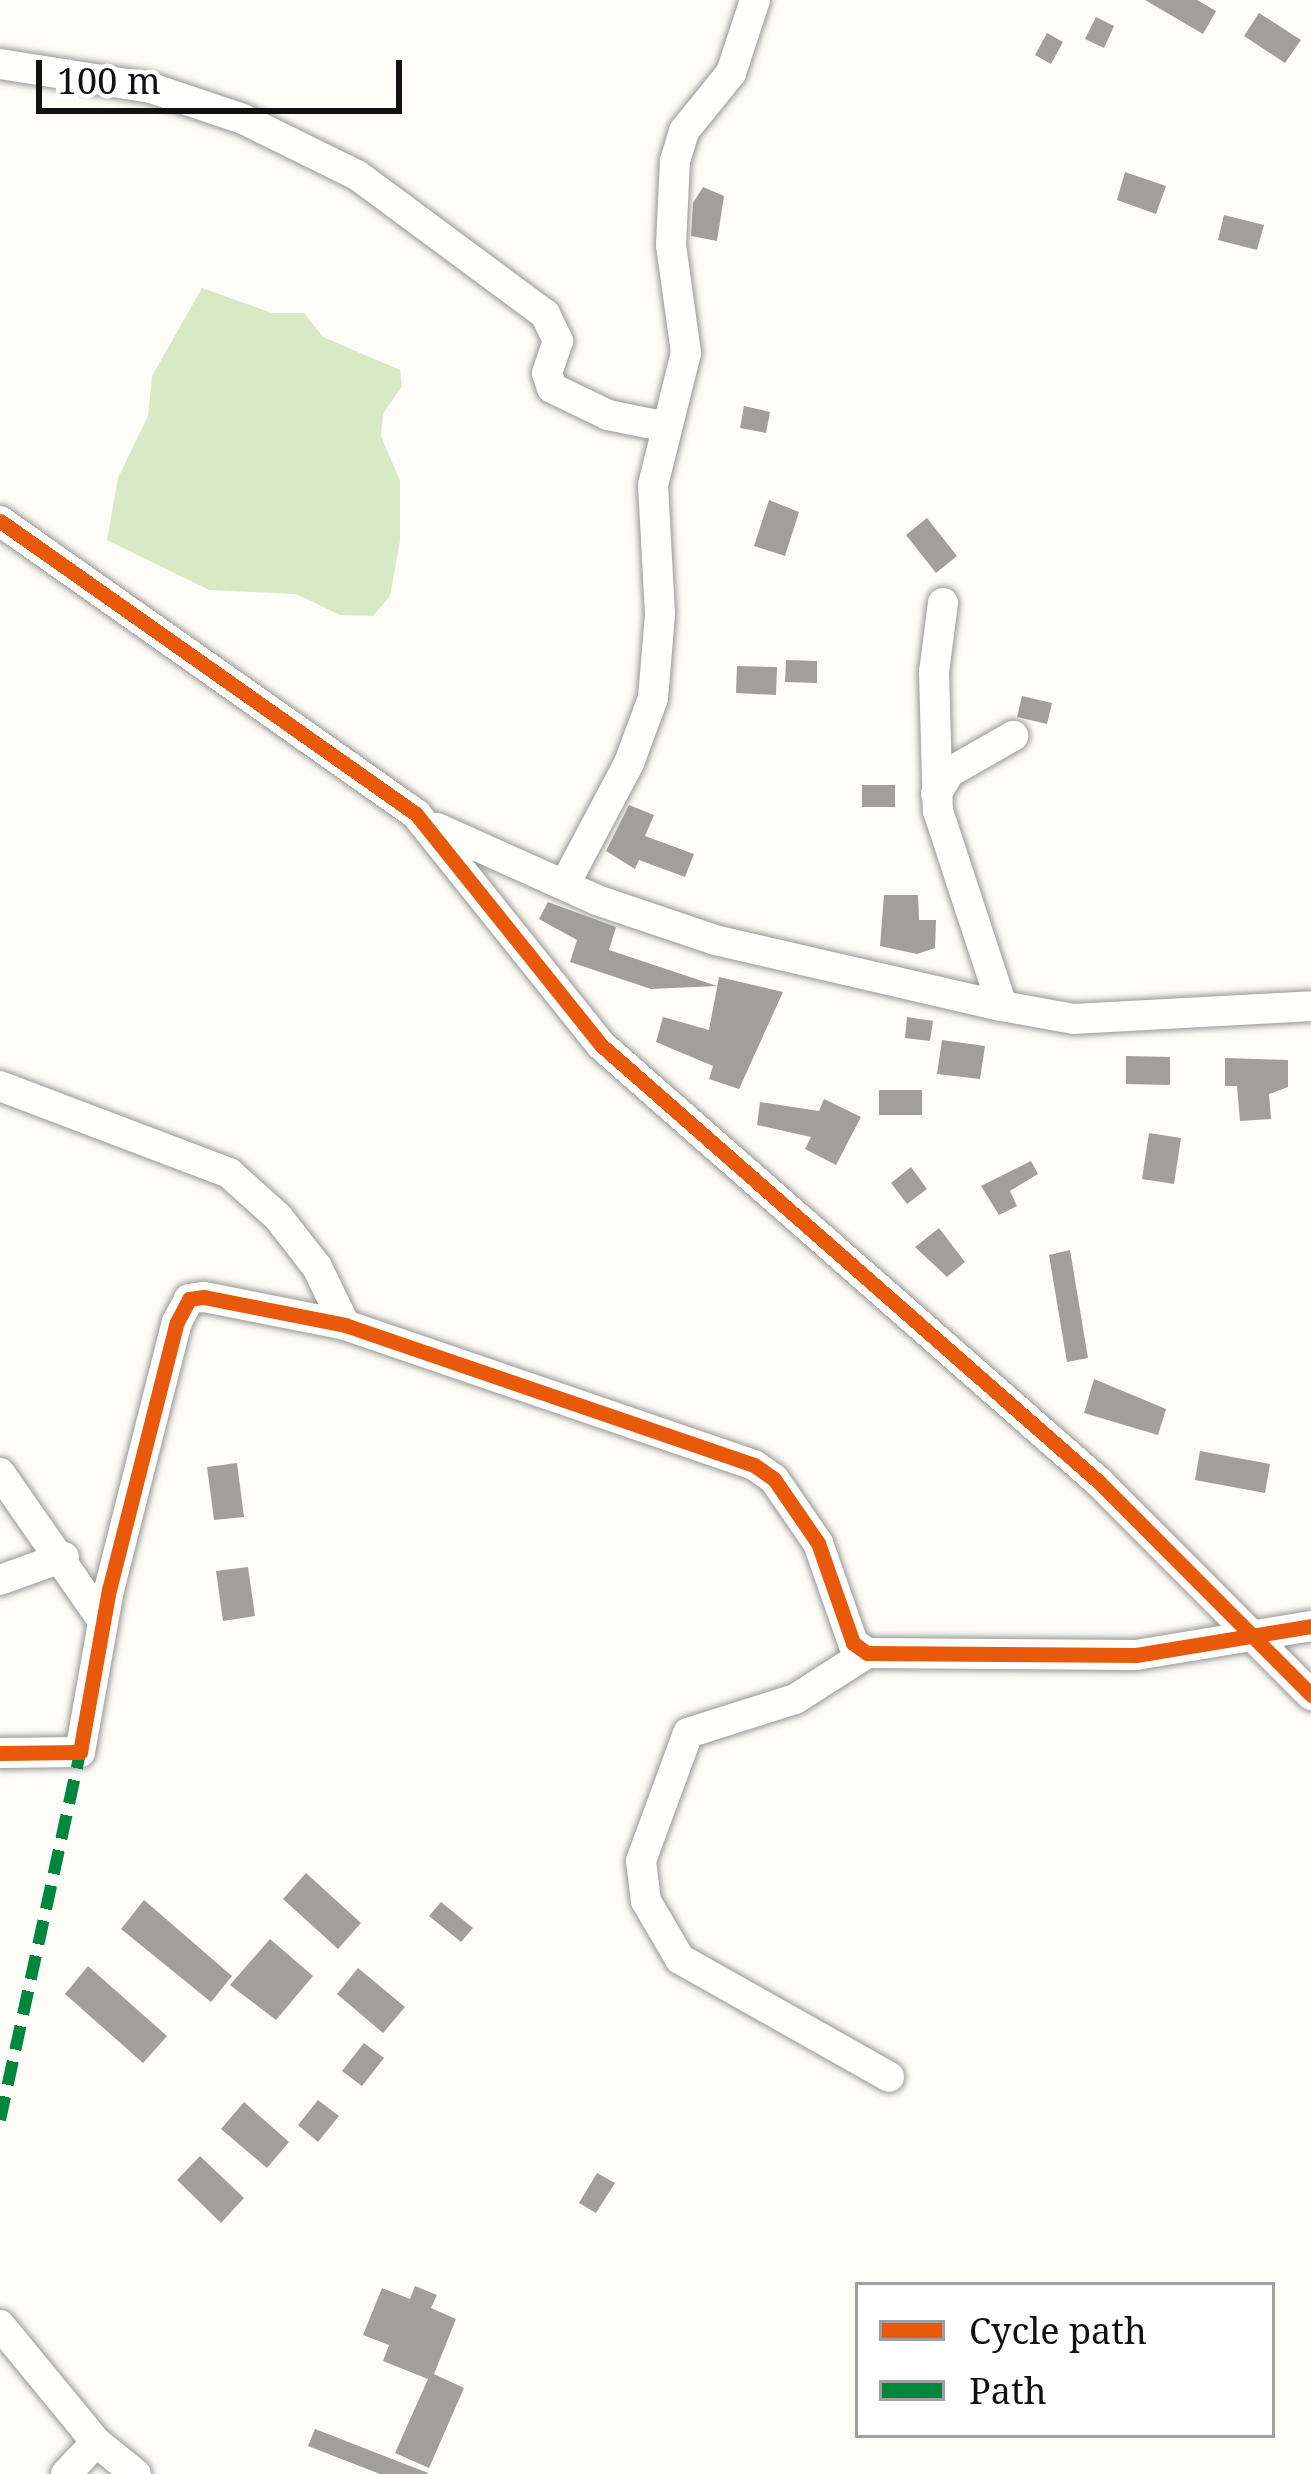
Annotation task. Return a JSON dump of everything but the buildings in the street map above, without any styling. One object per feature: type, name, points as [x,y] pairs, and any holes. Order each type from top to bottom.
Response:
[{"type":"street","points":[[566,882],[629,763],[653,698],[660,614],[653,485],[662,426],[686,353],[671,245],[675,161],[684,131],[731,73],[755,0]]},
{"type":"street","points":[[0,64],[184,99],[357,176],[544,314],[558,341],[547,373],[552,388],[608,415],[662,426]]},
{"type":"street","points":[[0,521],[458,841],[715,940],[1074,1019],[1311,1006]]},
{"type":"street","points":[[943,603],[934,672],[936,794],[943,839],[1002,1006]]},
{"type":"street","points":[[936,794],[950,772],[1013,736]]},
{"type":"street","points":[[416,814],[601,1045],[1099,1482],[1246,1636],[1311,1695]]},
{"type":"street","points":[[0,1086],[229,1173],[304,1250],[345,1325]]},
{"type":"street","points":[[0,1753],[80,1752],[103,1621],[181,1309],[204,1297],[345,1325],[754,1465],[774,1479],[818,1543],[853,1643],[867,1653]]},
{"type":"street","points":[[0,1473],[64,1557],[103,1621]]},
{"type":"street","points":[[0,1580],[64,1557]]},
{"type":"street","points":[[889,2077],[680,1959],[646,1901],[641,1861],[688,1733],[795,1699],[867,1653],[1136,1655],[1311,1626]]},
{"type":"street","points":[[0,2325],[96,2442],[136,2474]]},
{"type":"street","points":[[66,2474],[96,2442]]},
{"type":"green space","points":[[202,288],[272,313],[304,313],[323,337],[400,370],[402,386],[383,414],[381,436],[400,481],[400,541],[390,596],[373,616],[340,615],[296,594],[209,590],[107,540],[118,478],[148,416],[152,376]]},
{"type":"marked path","points":[[0,2120],[80,1752]]},
{"type":"cycle path","points":[[0,521],[416,814],[601,1045],[1099,1482],[1311,1695]]},
{"type":"cycle path","points":[[0,1753],[80,1752],[109,1590],[177,1322],[189,1299],[204,1297],[345,1325],[754,1465],[774,1479],[818,1543],[853,1643],[867,1653],[1136,1655],[1311,1626]]}]
